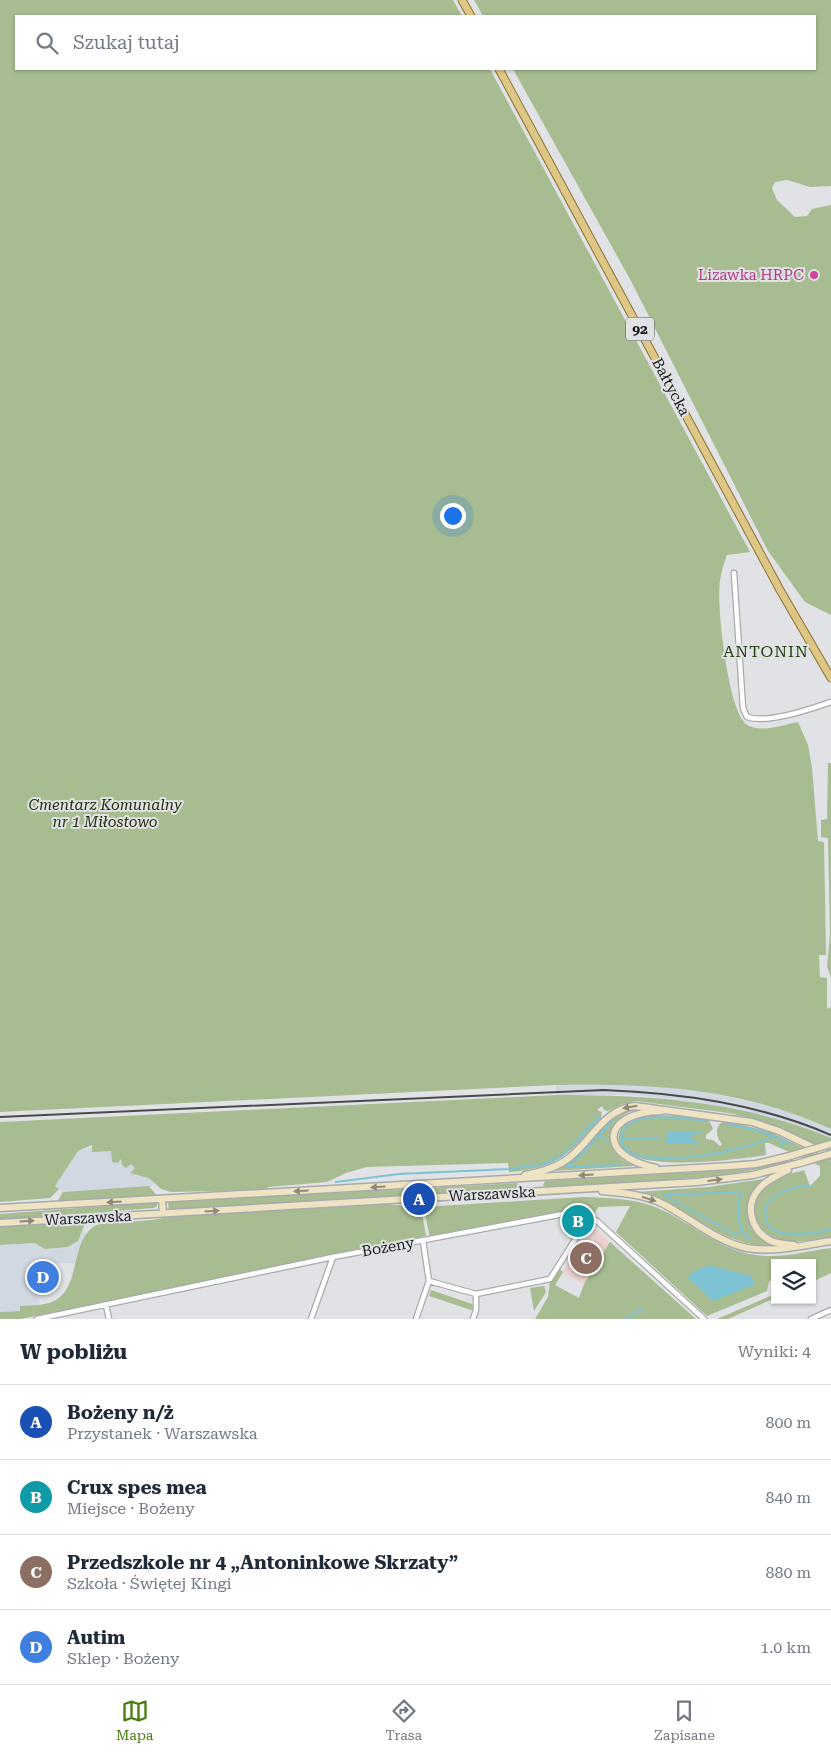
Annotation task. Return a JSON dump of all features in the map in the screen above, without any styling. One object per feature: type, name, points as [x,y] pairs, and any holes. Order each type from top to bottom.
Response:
[{"type":"main road","points":[[462,0],[470,15]]},
{"type":"main road","name":"Bałtycka","points":[[500,70],[771,573],[831,678]]},
{"type":"main road","points":[[497,1180],[529,1174],[559,1164],[577,1151],[608,1117],[623,1108],[643,1105],[730,1117],[761,1124],[831,1155]]},
{"type":"main road","points":[[669,1170],[640,1165],[626,1159],[616,1146],[615,1134],[621,1121],[632,1114],[678,1111]]},
{"type":"main road","name":"Warszawska","points":[[0,1208],[748,1165],[786,1157],[831,1144]]},
{"type":"main road","name":"Warszawska","points":[[0,1223],[711,1181],[764,1173],[831,1155]]},
{"type":"main road","points":[[800,1163],[761,1186],[753,1198],[751,1210],[755,1227],[764,1236],[777,1243],[800,1246]]},
{"type":"main road","points":[[584,1189],[639,1196],[658,1202],[720,1238],[738,1245],[774,1250],[831,1241]]},
{"type":"main road","points":[[162,1199],[163,1213]]},
{"type":"street","points":[[734,572],[743,708],[747,717],[781,716],[831,702]]},
{"type":"street","name":"Bożeny","points":[[37,1319],[333,1257],[559,1214],[576,1213],[590,1216]]},
{"type":"street","points":[[429,1281],[476,1294],[550,1279],[590,1216],[704,1319]]},
{"type":"street","points":[[416,1319],[429,1281],[424,1241]]},
{"type":"street","points":[[311,1319],[333,1257]]},
{"type":"street","points":[[473,1319],[476,1310],[476,1294]]},
{"type":"street","points":[[106,1305],[109,1319]]},
{"type":"street","points":[[811,1319],[831,1310]]},
{"type":"shaded area","points":[[640,1084],[706,1092],[777,1108],[802,1116],[831,1129],[831,1138],[766,1117],[699,1102],[632,1095],[557,1095],[556,1085]]},
{"type":"shaded area","points":[[105,1143],[157,1182],[150,1187],[63,1192],[54,1187],[78,1151]]},
{"type":"shaded area","points":[[589,1229],[596,1230],[610,1242],[584,1284],[562,1273]]},
{"type":"shaded area","points":[[83,1231],[87,1233],[78,1252],[76,1263],[35,1264],[39,1305],[20,1306],[21,1311],[0,1312],[0,1245],[35,1243],[45,1249],[67,1248],[76,1243]]},
{"type":"green space","name":"Cmentarz Komunalny nr 1 Miłostowo","points":[[0,0],[453,0],[461,15],[15,15],[15,70],[491,70],[750,552],[727,555],[722,571],[719,593],[725,656],[734,699],[740,715],[746,724],[751,727],[764,729],[798,722],[808,745],[812,768],[818,841],[824,842],[826,955],[819,955],[820,977],[827,978],[827,1009],[831,1007],[831,1129],[797,1115],[730,1097],[662,1087],[628,1085],[556,1085],[0,1112]]},
{"type":"green space","points":[[474,0],[831,0],[831,186],[810,187],[787,180],[775,182],[772,188],[777,200],[795,217],[807,216],[812,209],[831,205],[831,615],[805,602],[768,551],[631,281],[514,70],[816,70],[816,15],[482,15]]},
{"type":"green space","points":[[828,763],[831,763],[831,977],[827,967],[830,934],[828,838],[821,837],[821,820],[827,819]]},
{"type":"green space","points":[[557,1095],[662,1099],[730,1108],[798,1126],[831,1138],[831,1152],[787,1130],[759,1120],[729,1113],[636,1101],[623,1104],[608,1111],[604,1110],[602,1106],[597,1110],[602,1112],[601,1118],[571,1150],[552,1163],[526,1170],[509,1172],[508,1163],[367,1167],[346,1173],[327,1182],[268,1187],[268,1190],[171,1192],[161,1189],[149,1178],[130,1173],[135,1168],[131,1164],[126,1168],[122,1165],[121,1159],[118,1163],[112,1162],[111,1151],[92,1152],[92,1145],[78,1151],[55,1186],[59,1189],[50,1198],[0,1202],[0,1122]]},
{"type":"green space","points":[[628,1109],[637,1109],[618,1120],[611,1136],[612,1145],[616,1153],[623,1160],[634,1166],[553,1171],[575,1158],[612,1118]]},
{"type":"green space","points":[[654,1115],[687,1116],[709,1120],[713,1129],[706,1135],[706,1139],[713,1140],[720,1146],[722,1144],[717,1130],[720,1124],[727,1121],[770,1132],[831,1161],[831,1237],[800,1241],[782,1240],[772,1237],[764,1231],[756,1216],[755,1207],[757,1199],[761,1190],[769,1183],[781,1176],[804,1170],[810,1186],[820,1176],[820,1166],[769,1143],[765,1143],[766,1155],[730,1160],[675,1162],[649,1160],[629,1154],[619,1144],[622,1127],[636,1117]]},
{"type":"green space","points":[[795,1161],[764,1168],[702,1177],[546,1187],[543,1185],[545,1181],[748,1169]]},
{"type":"green space","points":[[764,1179],[755,1187],[750,1197],[747,1207],[748,1217],[758,1235],[778,1247],[756,1245],[737,1240],[704,1225],[674,1207],[637,1192],[708,1187]]},
{"type":"green space","points":[[517,1183],[520,1186],[517,1189],[169,1210],[168,1202]]},
{"type":"green space","points":[[149,1186],[157,1196],[57,1202],[63,1192]]},
{"type":"green space","points":[[583,1197],[638,1202],[668,1213],[715,1241],[741,1252],[764,1256],[831,1248],[831,1273],[816,1280],[816,1259],[771,1259],[771,1280],[769,1281],[767,1291],[707,1316],[616,1232],[630,1206],[598,1207],[594,1215],[579,1211],[566,1211],[430,1238],[424,1209],[439,1206]]},
{"type":"green space","points":[[157,1202],[157,1206],[154,1208],[0,1220],[0,1214]]},
{"type":"green space","points":[[385,1204],[421,1207],[426,1236],[21,1319],[0,1319],[0,1312],[20,1311],[20,1306],[40,1305],[52,1302],[62,1296],[68,1286],[83,1240],[89,1230],[99,1224],[152,1220],[174,1216]]},
{"type":"green space","points":[[86,1221],[78,1241],[68,1247],[45,1249],[35,1243],[0,1245],[0,1226]]},
{"type":"green space","points":[[610,1242],[696,1319],[535,1319],[548,1297],[550,1281],[560,1269],[563,1272],[555,1285],[579,1298],[584,1284]]},
{"type":"green space","points":[[544,1286],[546,1292],[534,1311],[530,1288]]},
{"type":"green space","points":[[431,1290],[472,1304],[473,1309],[471,1310],[429,1296]]},
{"type":"green space","points":[[771,1296],[771,1300],[728,1319],[717,1319]]},
{"type":"water","points":[[701,1131],[702,1133],[691,1135],[691,1139],[702,1144],[666,1144],[667,1132]]},
{"type":"water","points":[[709,1265],[751,1276],[754,1282],[753,1285],[713,1301],[690,1280],[691,1273]]},
{"type":"waterway","points":[[336,1182],[399,1174],[509,1169],[544,1164],[561,1156],[599,1117]]},
{"type":"waterway","points":[[706,1121],[672,1117],[645,1118],[634,1121],[626,1127],[622,1135],[622,1142],[625,1149],[642,1157],[680,1158],[724,1152],[762,1142],[775,1136]]},
{"type":"waterway","points":[[614,1119],[581,1155],[566,1167],[620,1165]]},
{"type":"waterway","points":[[726,1123],[759,1131],[792,1144]]},
{"type":"waterway","points":[[598,1137],[608,1140]]},
{"type":"waterway","points":[[621,1139],[659,1138]]},
{"type":"waterway","points":[[781,1147],[784,1140]]},
{"type":"waterway","points":[[810,1186],[785,1190],[770,1201],[766,1206],[766,1218],[770,1227],[777,1232],[787,1234],[831,1230]]},
{"type":"waterway","points":[[664,1195],[740,1192],[740,1223],[745,1234],[750,1239]]},
{"type":"waterway","points":[[664,1195],[736,1235],[742,1230]]},
{"type":"waterway","points":[[626,1319],[643,1308]]},
{"type":"railway","points":[[0,1117],[604,1090],[662,1094],[720,1102],[776,1115],[831,1135]]},
{"type":"place","name":"Lizawka HRPC","points":[[814,275]]},
{"type":"place","name":"Bożeny n/ż","points":[[419,1199]]},
{"type":"place","name":"Crux spes mea","points":[[578,1221]]},
{"type":"place","name":"Przedszkole nr 4 „Antoninkowe Skrzaty”","points":[[586,1258]]},
{"type":"place","name":"Autim","points":[[43,1277]]},
{"type":"district","name":"ANTONIN","points":[[766,651]]}]
